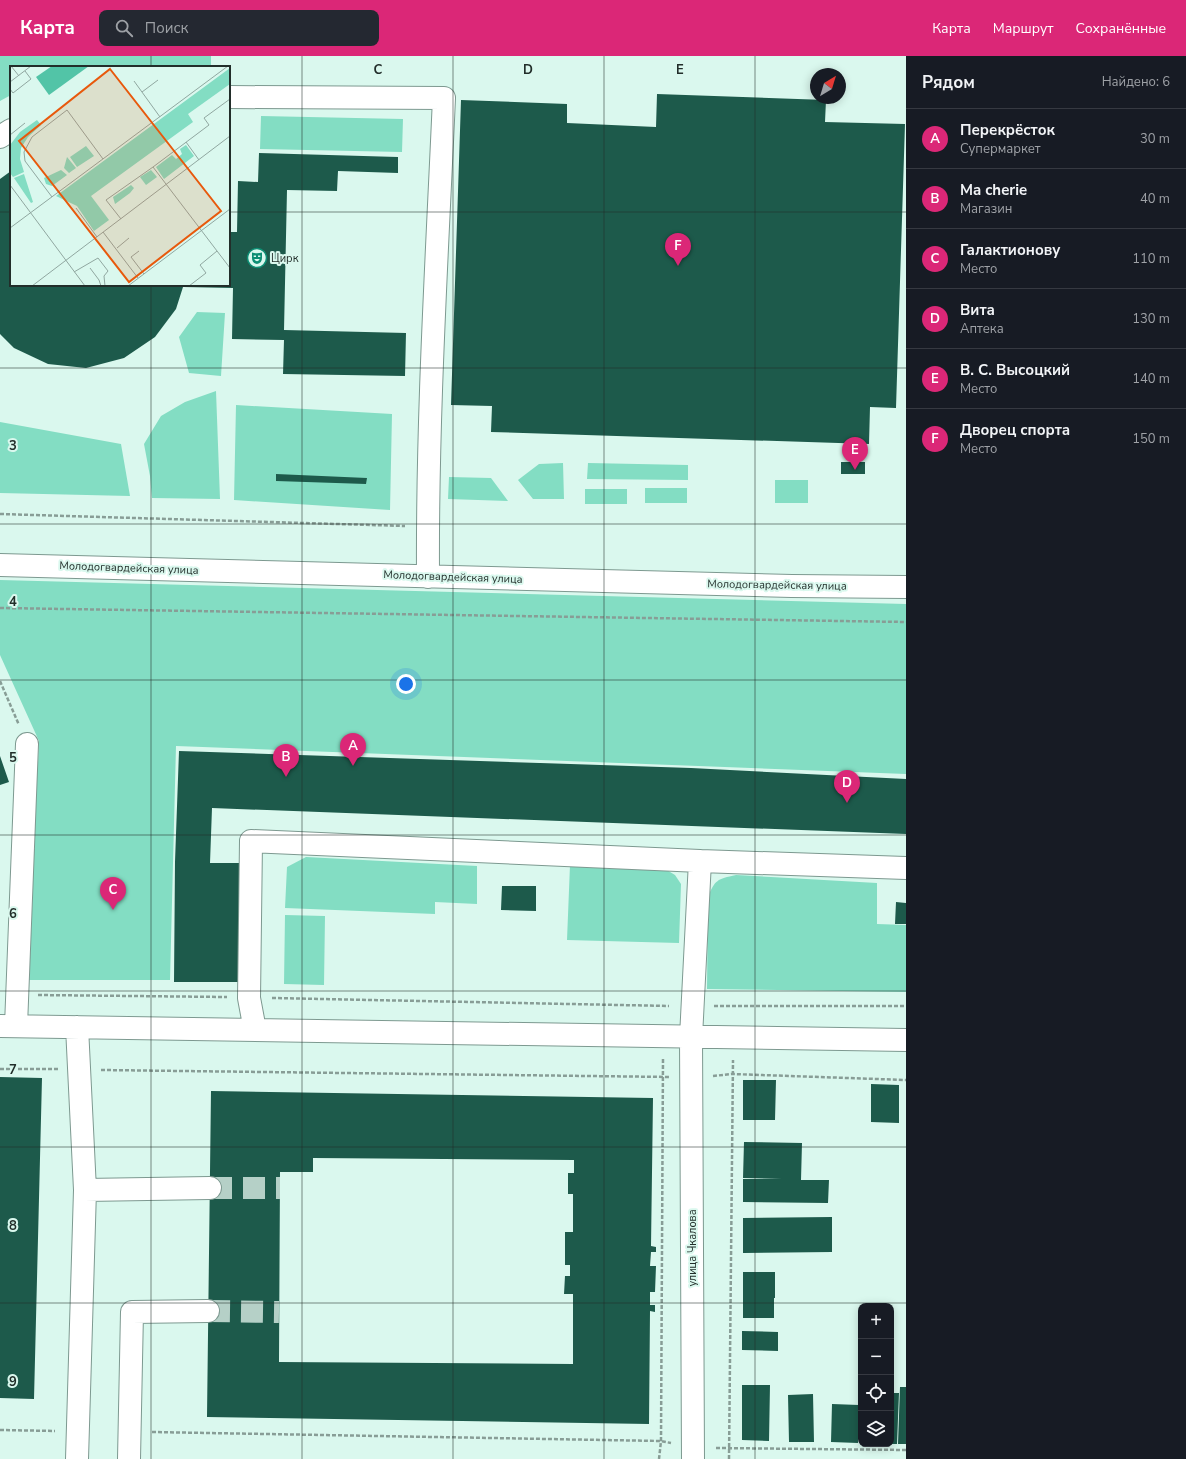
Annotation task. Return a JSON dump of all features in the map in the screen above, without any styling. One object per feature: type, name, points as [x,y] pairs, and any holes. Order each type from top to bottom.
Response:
[{"type":"street","points":[[230,97],[444,98],[432,367],[428,577]]},
{"type":"street","points":[[0,138],[10,131]]},
{"type":"street","name":"Молодогвардейская улица","points":[[0,565],[792,586],[906,587]]},
{"type":"street","points":[[27,744],[17,995],[8,1026],[906,1040]]},
{"type":"street","points":[[255,1030],[249,998],[251,841],[700,861],[906,868]]},
{"type":"street","name":"улица Чкалова","points":[[693,1453],[691,1037],[700,861]]},
{"type":"street","points":[[77,1027],[85,1190],[77,1459]]},
{"type":"street","points":[[85,1190],[210,1188]]},
{"type":"street","points":[[129,1459],[132,1312],[208,1311]]},
{"type":"path","points":[[0,514],[428,526]]},
{"type":"path","points":[[0,608],[906,622]]},
{"type":"path","points":[[0,681],[27,744]]},
{"type":"path","points":[[17,995],[656,1006],[906,1006]]},
{"type":"path","points":[[0,1069],[662,1077],[692,1077],[732,1074],[906,1080]]},
{"type":"path","points":[[729,1459],[732,1074]]},
{"type":"path","points":[[659,1459],[661,1441],[662,1077]]},
{"type":"path","points":[[0,1430],[78,1431]]},
{"type":"path","points":[[130,1432],[661,1441],[693,1453],[729,1449],[906,1450]]},
{"type":"green space","points":[[0,56],[211,56],[211,66],[10,66],[10,96],[0,101]]},
{"type":"green space","points":[[261,116],[403,119],[402,152],[260,149]]},
{"type":"green space","points":[[197,312],[225,313],[221,376],[189,373],[179,337]]},
{"type":"green space","points":[[216,391],[220,499],[152,498],[150,476],[144,444],[161,416],[185,402]]},
{"type":"green space","points":[[236,405],[392,414],[390,510],[234,500]]},
{"type":"green space","points":[[0,422],[121,444],[130,496],[0,493]]},
{"type":"green space","points":[[563,463],[564,499],[533,499],[518,480],[539,464]]},
{"type":"green space","points":[[588,463],[688,465],[688,480],[587,479]]},
{"type":"green space","points":[[449,477],[491,478],[508,501],[448,499]]},
{"type":"green space","points":[[775,480],[808,480],[808,503],[775,503]]},
{"type":"green space","points":[[645,488],[687,488],[687,503],[645,503]]},
{"type":"green space","points":[[585,489],[627,489],[627,504],[585,504]]},
{"type":"green space","points":[[0,580],[906,604],[906,774],[176,746],[170,980],[29,980],[33,849],[35,849],[35,831],[31,831],[33,768],[38,763],[39,741],[0,655]]},
{"type":"green space","points":[[306,857],[477,866],[477,904],[435,902],[435,914],[285,908],[287,867]]},
{"type":"green space","points":[[570,865],[665,869],[675,875],[681,884],[679,943],[567,940]]},
{"type":"green space","points":[[736,875],[877,883],[877,924],[906,925],[906,992],[707,989],[708,897],[718,881]]},
{"type":"green space","points":[[285,915],[325,916],[324,985],[284,984]]},
{"type":"building","points":[[657,94],[810,99],[810,104],[826,104],[825,122],[905,124],[896,408],[870,407],[869,444],[491,432],[492,406],[451,405],[461,100],[567,104],[567,123],[656,127]]},
{"type":"building","name":"Цирк","points":[[259,153],[398,157],[398,173],[338,171],[337,191],[287,190],[284,330],[406,333],[405,376],[283,374],[284,340],[232,339],[233,288],[183,287],[176,309],[155,337],[124,358],[86,368],[48,364],[14,348],[0,334],[0,179],[10,172],[10,286],[230,286],[230,232],[237,232],[238,181],[258,182]]},
{"type":"building","points":[[841,462],[865,462],[865,474],[841,474]]},
{"type":"building","points":[[276,474],[367,478],[366,484],[276,481]]},
{"type":"building","points":[[179,751],[691,768],[906,779],[906,834],[212,808],[210,863],[244,863],[243,982],[174,982],[175,862]]},
{"type":"building","points":[[0,756],[9,782],[0,785]]},
{"type":"building","points":[[502,886],[536,886],[536,911],[501,910]]},
{"type":"building","points":[[896,902],[906,903],[906,924],[895,924]]},
{"type":"building","points":[[0,1077],[42,1078],[34,1399],[0,1398]]},
{"type":"building","points":[[743,1080],[776,1080],[775,1120],[743,1120]]},
{"type":"building","points":[[871,1084],[899,1085],[899,1123],[871,1122]]},
{"type":"building","points":[[211,1091],[653,1098],[651,1246],[656,1247],[656,1252],[651,1252],[650,1266],[656,1266],[655,1292],[650,1292],[650,1305],[655,1305],[655,1312],[650,1311],[649,1424],[207,1417]],"holes":[[[313,1158],[574,1160],[574,1173],[568,1173],[568,1194],[573,1194],[573,1232],[565,1232],[565,1265],[570,1265],[570,1276],[565,1276],[564,1294],[573,1294],[573,1364],[279,1362],[280,1172],[313,1172]]]},
{"type":"building","points":[[744,1142],[802,1143],[801,1180],[829,1180],[828,1203],[743,1202],[743,1179],[782,1179],[743,1178]]},
{"type":"building","points":[[832,1217],[832,1252],[743,1253],[743,1218]]},
{"type":"building","points":[[743,1272],[775,1272],[774,1318],[743,1318]]},
{"type":"building","points":[[742,1331],[778,1332],[778,1351],[742,1350]]},
{"type":"building","points":[[742,1385],[770,1385],[769,1441],[742,1440]]},
{"type":"building","points":[[900,1387],[906,1387],[906,1444],[898,1444]]},
{"type":"building","points":[[894,1393],[899,1393],[897,1444],[894,1444]]},
{"type":"building","points":[[813,1394],[814,1442],[789,1442],[788,1395]]},
{"type":"building","points":[[832,1404],[858,1405],[858,1443],[831,1442]]},
{"type":"tunnel","points":[[210,1188],[280,1188]]},
{"type":"tunnel","points":[[208,1311],[279,1312]]},
{"type":"place","name":"Цирк","points":[[257,258]]},
{"type":"place","name":"Дворец спорта","points":[[678,266]]},
{"type":"place","name":"В. С. Высоцкий","points":[[855,470]]},
{"type":"place","name":"Перекрёсток","points":[[353,766]]},
{"type":"place","name":"Ma cherie","points":[[286,777]]},
{"type":"place","name":"Вита","points":[[847,803]]},
{"type":"place","name":"Галактионову","points":[[113,910]]}]
